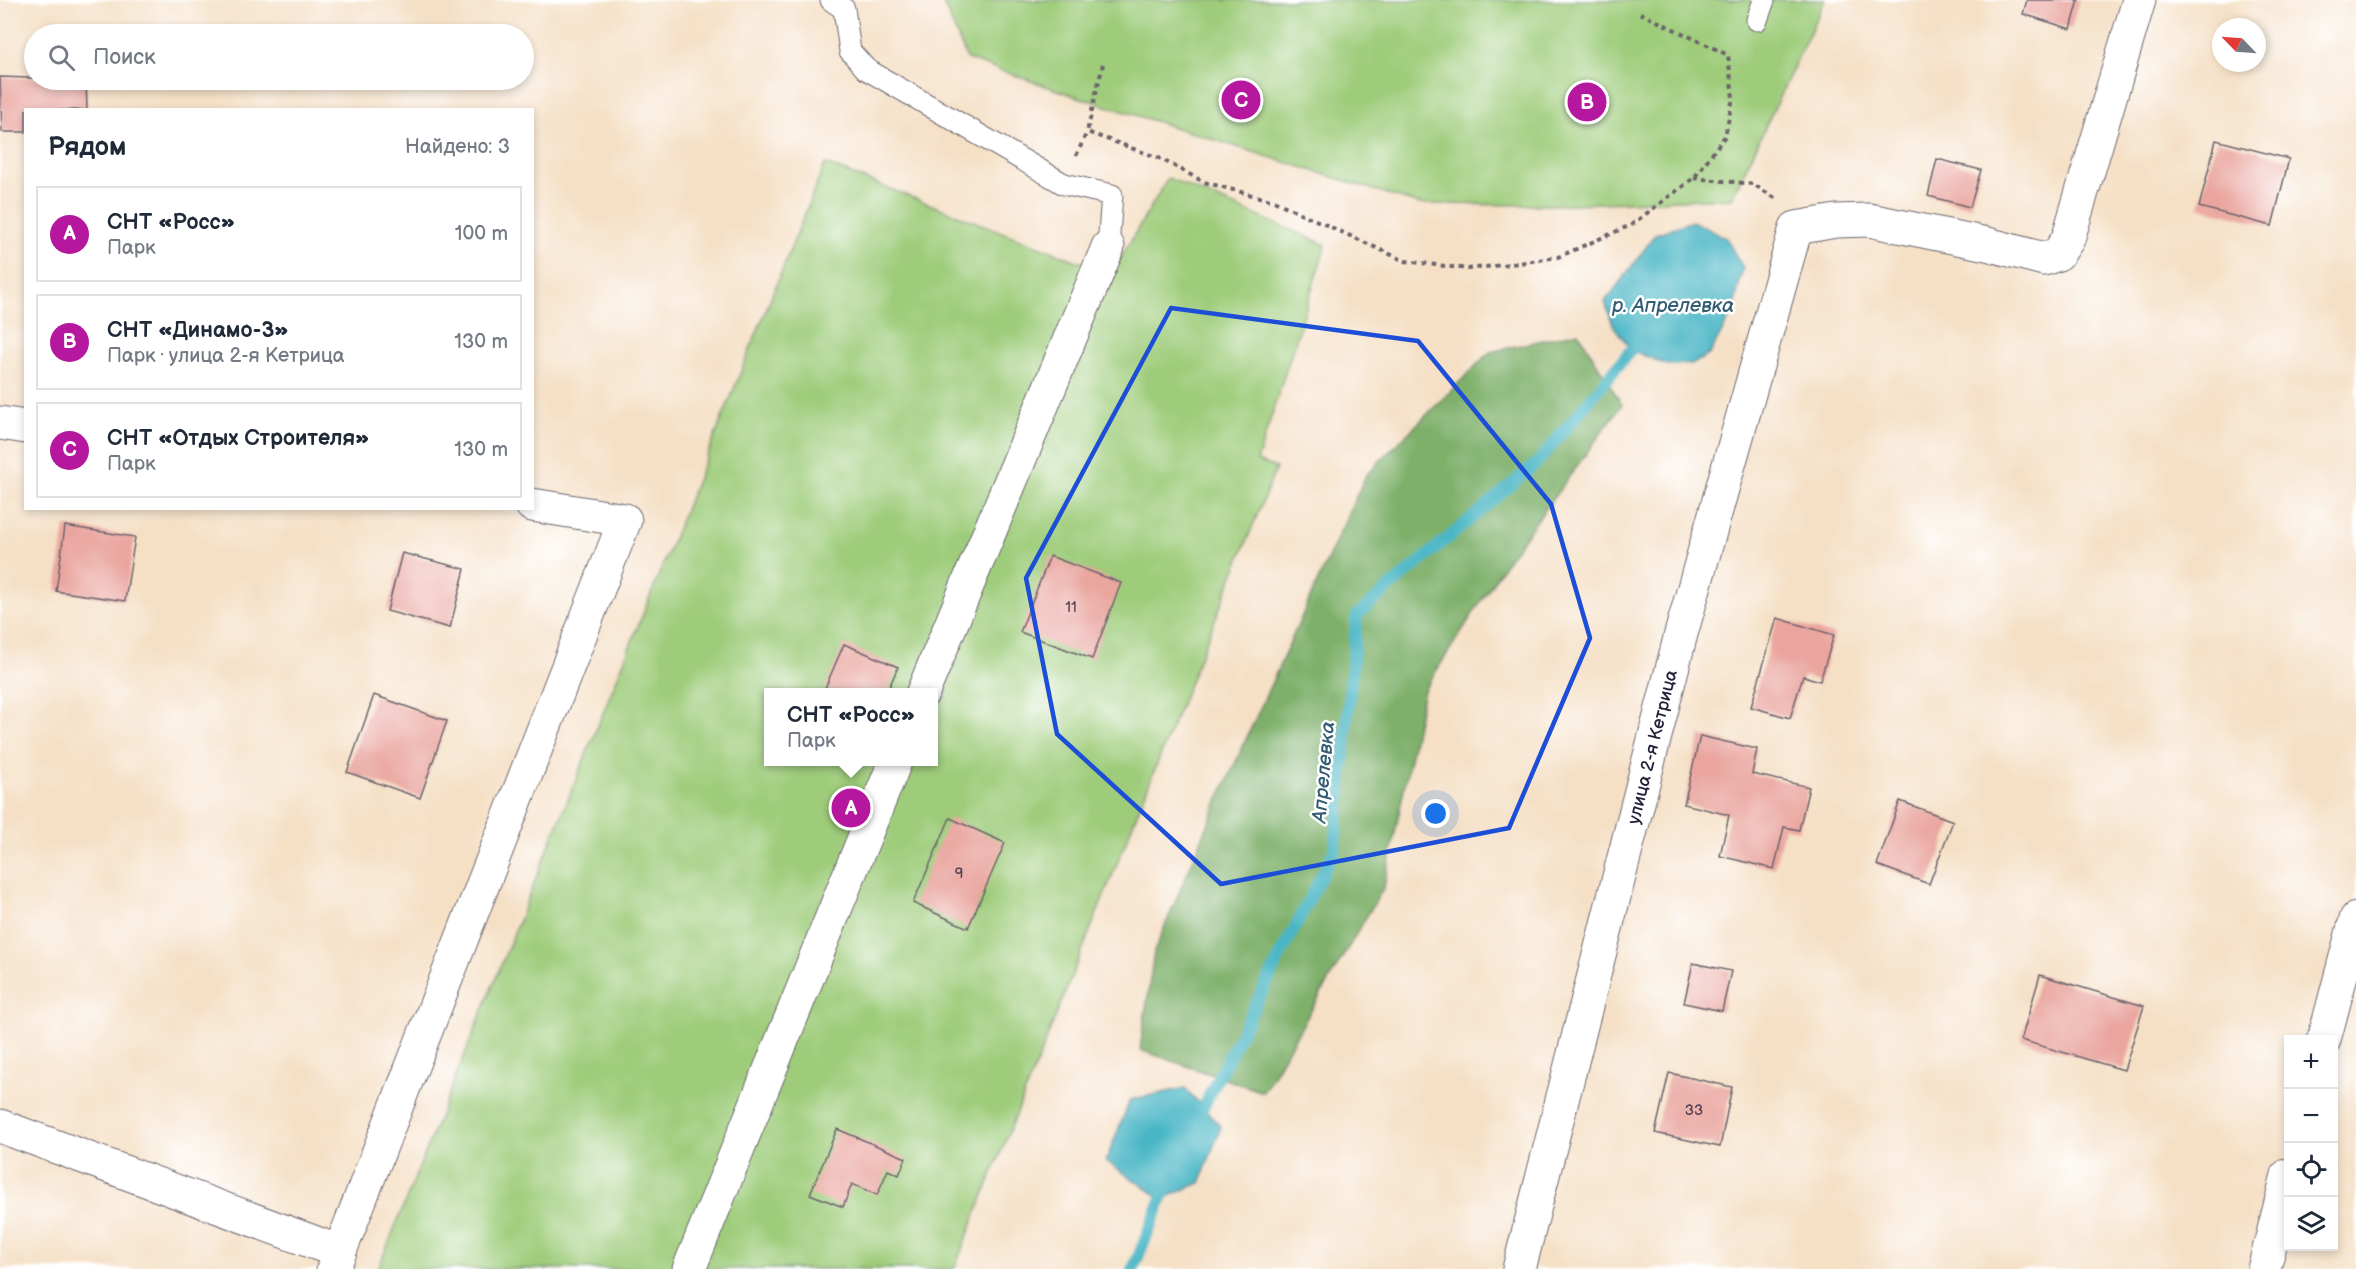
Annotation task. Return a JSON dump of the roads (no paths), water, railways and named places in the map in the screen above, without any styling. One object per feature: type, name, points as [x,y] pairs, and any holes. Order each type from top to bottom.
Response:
[{"type":"street","name":"улица 2-я Кетрица","points":[[1519,1269],[1681,634],[1796,228],[1836,221],[1869,220],[1987,244],[2044,259],[2058,254],[2068,239],[2139,0]]},
{"type":"street","points":[[925,688],[1108,247]]},
{"type":"street","points":[[0,423],[24,427]]},
{"type":"street","points":[[0,1126],[336,1261],[625,520],[534,505]]},
{"type":"street","points":[[689,1269],[893,766]]},
{"type":"street","points":[[2325,1035],[2356,919]]},
{"type":"street","points":[[2264,1269],[2284,1194]]},
{"type":"lane","points":[[831,0],[844,9],[850,51],[866,69],[1064,184],[1112,195],[1108,247]]},
{"type":"lane","points":[[1757,20],[1764,0]]},
{"type":"water","name":"р. Апрелевка","points":[[1692,221],[1726,238],[1743,268],[1733,311],[1710,354],[1693,364],[1667,365],[1631,350],[1613,325],[1605,302],[1656,234]]},
{"type":"water","points":[[1185,1088],[1221,1127],[1200,1183],[1162,1199],[1106,1161],[1130,1100]]},
{"type":"waterway","name":"Апрелевка","points":[[1196,1121],[1335,849],[1357,615],[1538,462],[1631,350]]},
{"type":"waterway","name":"Апрелевка","points":[[1133,1269],[1167,1186]]},
{"type":"place","name":"СНТ «Отдых Строителя»","points":[[1241,100]]},
{"type":"place","name":"СНТ «Динамо-3»","points":[[1587,102]]},
{"type":"place","name":"СНТ «Росс»","points":[[851,808]]}]
